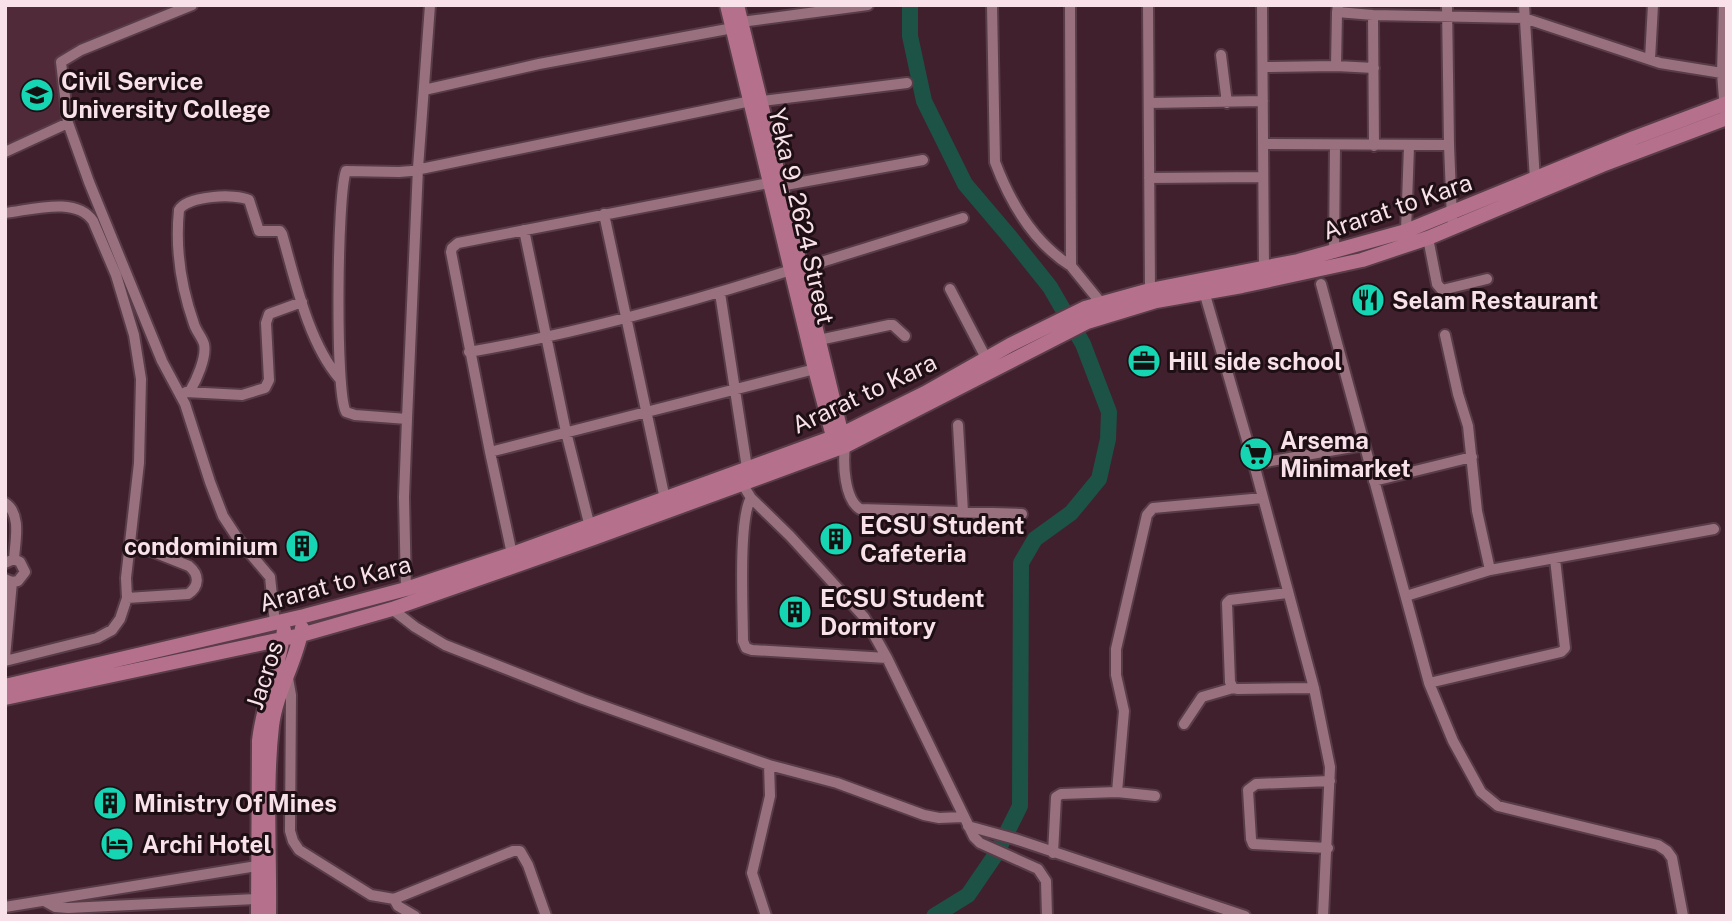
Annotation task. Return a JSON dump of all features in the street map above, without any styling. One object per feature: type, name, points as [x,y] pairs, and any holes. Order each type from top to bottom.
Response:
[{"type":"main road","name":"Yeka 9_2624 Street","points":[[727,5],[737,24]]},
{"type":"main road","name":"Yeka 9_2624 Street","points":[[737,5],[737,24],[796,269],[818,340],[828,400],[840,445]]},
{"type":"main road","name":"Ararat to Kara","points":[[5,698],[301,635],[392,608],[592,533],[743,485],[840,445],[1063,326],[1150,290],[1242,286],[1362,260],[1428,238],[1452,221],[1535,180],[1726,110]]},
{"type":"main road","name":"Ararat to Kara","points":[[1110,305],[1203,286],[1452,221],[1636,144]]},
{"type":"main road","name":"Yeka 9_2624 Street","points":[[796,269],[814,369],[828,400]]},
{"type":"main road","name":"Ararat to Kara","points":[[928,398],[986,358],[1063,326]]},
{"type":"main road","name":"Ararat to Kara","points":[[5,686],[280,622],[405,589],[512,554],[592,533],[665,499],[747,468],[840,445]]},
{"type":"main road","name":"Jacros","points":[[269,916],[270,749],[275,709],[298,652],[304,616]]},
{"type":"main road","name":"Jacros","points":[[258,916],[261,721],[283,637],[280,622]]},
{"type":"street","points":[[192,5],[81,50],[61,62],[68,123],[162,361],[185,393],[209,482],[223,516],[238,539],[270,577],[280,622]]},
{"type":"street","points":[[405,589],[407,419],[418,168],[430,5]]},
{"type":"street","points":[[424,90],[737,24],[868,5]]},
{"type":"street","points":[[992,5],[995,162],[1003,184],[1016,209],[1040,240],[1110,305]]},
{"type":"street","points":[[1070,5],[1071,266]]},
{"type":"street","points":[[1148,5],[1150,290]]},
{"type":"street","points":[[1262,5],[1264,269]]},
{"type":"street","points":[[1524,5],[1535,180]]},
{"type":"street","points":[[1650,59],[1653,5]]},
{"type":"street","points":[[1724,5],[1723,73],[1726,110]]},
{"type":"street","points":[[1336,66],[1338,9],[1373,15],[1447,11],[1524,18],[1676,67],[1723,73]]},
{"type":"street","points":[[1447,11],[1452,221]]},
{"type":"street","points":[[1373,15],[1374,146]]},
{"type":"street","points":[[1221,55],[1227,103]]},
{"type":"street","points":[[1264,67],[1374,68]]},
{"type":"street","points":[[407,419],[355,415],[346,412],[342,405],[339,378],[340,253],[344,173],[348,170],[399,172],[756,101],[907,83]]},
{"type":"street","points":[[1149,103],[1263,102]]},
{"type":"street","points":[[5,152],[68,123]]},
{"type":"street","points":[[1264,144],[1449,145]]},
{"type":"street","points":[[1334,253],[1335,145]]},
{"type":"street","points":[[1406,231],[1409,146]]},
{"type":"street","points":[[512,554],[470,352],[452,248],[458,243],[604,214],[923,160]]},
{"type":"street","points":[[1149,178],[1263,177]]},
{"type":"street","points":[[185,393],[201,364],[204,344],[191,315],[184,290],[177,232],[182,204],[232,196],[249,200],[259,231],[279,231],[282,234],[302,302],[321,350],[339,378]]},
{"type":"street","points":[[5,213],[58,207],[76,208],[88,213],[116,275],[134,335],[141,379],[139,463],[126,578],[127,598],[120,619],[112,630],[97,638],[5,659],[9,581],[23,578],[25,572],[20,562],[10,561],[16,516],[12,508],[5,503]]},
{"type":"street","points":[[604,214],[665,499]]},
{"type":"street","points":[[470,352],[625,320],[963,218]]},
{"type":"street","points":[[524,230],[566,432],[592,533]]},
{"type":"street","points":[[1428,238],[1437,284],[1442,290],[1487,279]]},
{"type":"street","points":[[1321,284],[1429,683],[1453,741],[1480,792],[1498,806],[1658,845],[1672,858],[1683,916]]},
{"type":"street","points":[[1203,286],[1314,688],[1330,767],[1323,916]]},
{"type":"street","points":[[950,289],[986,358]]},
{"type":"street","points":[[720,293],[747,468]]},
{"type":"street","points":[[185,393],[242,395],[265,388],[269,380],[269,314],[302,302]]},
{"type":"street","points":[[818,340],[889,325],[893,325],[905,336]]},
{"type":"street","points":[[1445,335],[1468,426],[1477,511],[1490,570]]},
{"type":"street","points":[[490,452],[814,369]]},
{"type":"street","points":[[958,425],[963,512]]},
{"type":"street","points":[[840,445],[853,505],[860,509],[1022,514]]},
{"type":"street","points":[[1254,464],[1364,445]]},
{"type":"street","points":[[1374,481],[1472,457]]},
{"type":"street","points":[[743,485],[751,498],[857,608],[887,658],[966,822],[980,843],[1038,869],[1046,881],[1047,916]]},
{"type":"street","points":[[751,498],[744,514],[743,537],[743,641],[746,648],[887,658]]},
{"type":"street","points":[[1117,792],[1124,711],[1116,675],[1116,649],[1147,515],[1153,509],[1263,498]]},
{"type":"street","points":[[1406,596],[1490,570],[1714,529]]},
{"type":"street","points":[[127,598],[188,594],[194,590],[197,579],[190,566],[131,543]]},
{"type":"street","points":[[1429,683],[1560,652],[1565,648],[1555,559]]},
{"type":"street","points":[[1233,688],[1230,682],[1227,603],[1230,600],[1287,593]]},
{"type":"street","points":[[392,608],[415,627],[445,645],[583,699],[769,765],[837,783],[924,815],[966,822],[1245,916]]},
{"type":"street","points":[[288,678],[290,831],[293,841],[306,855],[354,886],[415,916]]},
{"type":"street","points":[[1184,724],[1202,697],[1233,688],[1314,688]]},
{"type":"street","points":[[766,916],[752,873],[770,796],[769,765]]},
{"type":"street","points":[[1328,848],[1253,844],[1248,790],[1256,784],[1330,781]]},
{"type":"street","points":[[1053,853],[1056,797],[1061,794],[1117,792],[1155,796]]},
{"type":"street","points":[[395,907],[513,851],[520,851],[528,865],[546,916]]},
{"type":"street","points":[[5,907],[257,866]]},
{"type":"street","points":[[135,887],[138,905]]},
{"type":"street","points":[[40,903],[68,908],[258,899]]},
{"type":"street","points":[[35,916],[40,903]]},
{"type":"shaded area","name":"Civil Service University College","points":[[5,5],[186,5],[188,10],[64,63],[73,127],[5,152]]},
{"type":"waterway","points":[[910,5],[910,36],[924,101],[965,184],[1050,287],[1083,344],[1109,412],[1108,439],[1099,479],[1071,513],[1035,539],[1021,563],[1020,806],[996,854],[968,895],[934,916]]},
{"type":"place","name":"Civil Service University College","points":[[37,95]]},
{"type":"place","name":"Selam Restaurant","points":[[1368,300]]},
{"type":"place","name":"Hill side school","points":[[1144,361]]},
{"type":"place","name":"Arsema Minimarket","points":[[1256,454]]},
{"type":"place","name":"ECSU Student Cafeteria","points":[[836,539]]},
{"type":"place","name":"condominium","points":[[302,546]]},
{"type":"place","name":"ECSU Student Dormitory","points":[[795,612]]},
{"type":"place","name":"Ministry Of Mines","points":[[110,803]]},
{"type":"place","name":"Archi Hotel","points":[[117,844]]}]
